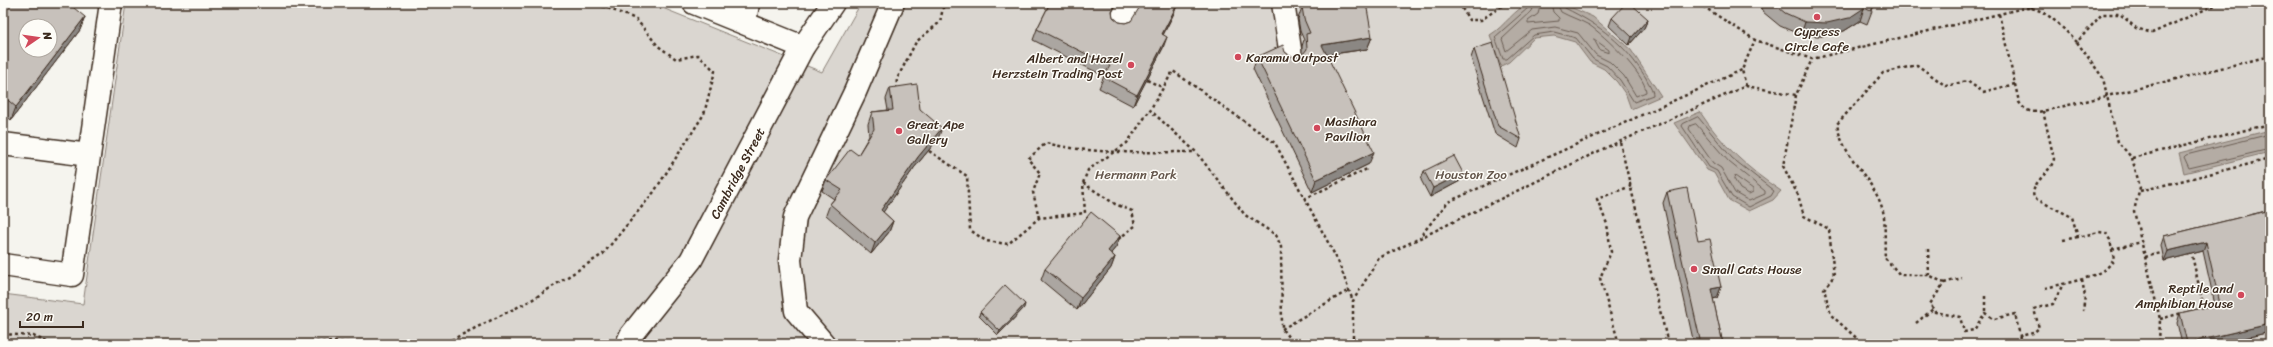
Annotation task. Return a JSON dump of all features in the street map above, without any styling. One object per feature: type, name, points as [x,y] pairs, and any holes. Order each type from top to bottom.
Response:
[{"type":"street","points":[[3,265],[72,275],[111,3]]},
{"type":"street","points":[[694,3],[746,13],[803,47]]},
{"type":"street","name":"Cambridge Street","points":[[629,342],[691,260],[803,47],[833,3]]},
{"type":"street","points":[[824,344],[796,311],[790,260],[795,217],[855,92],[893,3]]},
{"type":"street","points":[[1120,22],[1130,3]]},
{"type":"street","points":[[1283,3],[1290,56]]},
{"type":"street","points":[[3,144],[89,155]]},
{"type":"path","points":[[434,344],[445,343],[530,301],[603,254],[654,192],[704,114],[715,70],[698,55],[676,59],[658,46],[636,19],[594,3]]},
{"type":"path","points":[[896,91],[896,79],[916,42],[940,22],[944,3]]},
{"type":"path","points":[[1459,3],[1469,20],[1481,20],[1506,3]]},
{"type":"path","points":[[1698,3],[1754,40],[1812,59],[1999,14],[2031,8],[2044,13],[2077,42],[2103,78],[2118,142],[2132,158],[2140,191],[2134,211],[2160,319],[2159,344]]},
{"type":"path","points":[[2031,8],[2034,3]]},
{"type":"path","points":[[2077,42],[2102,14],[2120,14],[2136,28],[2152,33],[2220,3]]},
{"type":"path","points":[[1999,14],[2019,102],[2030,112],[2043,111],[2270,56]]},
{"type":"path","points":[[1746,86],[1742,70],[1754,40]]},
{"type":"path","points":[[1812,59],[1796,95],[1783,166],[1798,195],[1804,216],[1829,229],[1834,276],[1824,289],[1831,315],[1863,344]]},
{"type":"path","points":[[1944,283],[1929,275],[1900,275],[1885,258],[1883,211],[1870,184],[1856,167],[1838,136],[1836,124],[1883,73],[1917,65],[1946,86],[1966,81],[1983,92],[2015,84]]},
{"type":"path","points":[[1420,236],[1448,202],[1742,70]]},
{"type":"path","points":[[929,151],[967,176],[970,230],[986,241],[1008,244],[1039,218],[1084,213],[1082,183],[1088,170],[1127,143],[1150,110],[1162,86],[1173,71],[1275,143],[1338,261],[1353,301],[1353,344]]},
{"type":"path","points":[[1147,80],[1162,86]]},
{"type":"path","points":[[1353,301],[1379,258],[1420,236],[1620,142],[1746,86],[1796,95]]},
{"type":"path","points":[[1150,110],[1196,152],[1245,215],[1276,235],[1281,247],[1282,329],[1292,342],[1297,344]]},
{"type":"path","points":[[2043,111],[2054,159],[2053,164],[2035,187],[2033,196],[2039,202],[2072,217],[2078,237]]},
{"type":"path","points":[[2132,158],[2270,124]]},
{"type":"path","points":[[1620,142],[1668,344]]},
{"type":"path","points":[[1039,218],[1033,192],[1040,172],[1028,160],[1046,143],[1067,149],[1112,152],[1196,152]]},
{"type":"path","points":[[2140,191],[2270,159]]},
{"type":"path","points":[[1304,199],[1367,169]]},
{"type":"path","points":[[1082,183],[1115,204],[1132,212],[1135,226],[1120,239],[1115,240]]},
{"type":"path","points":[[1619,344],[1600,278],[1611,252],[1607,224],[1597,199],[1630,186]]},
{"type":"path","points":[[2045,288],[2082,280],[2110,264],[2114,256],[2109,237],[2104,233],[2064,240]]},
{"type":"path","points":[[2112,249],[2142,242]]},
{"type":"path","points":[[2190,246],[2204,308],[2197,310]]},
{"type":"path","points":[[1928,248],[1929,275]]},
{"type":"path","points":[[2146,257],[2168,252]]},
{"type":"path","points":[[1962,278],[1944,283],[1930,304],[1935,312],[1960,317],[1964,332],[1974,330],[1985,313],[1985,296]]},
{"type":"path","points":[[2082,280],[2085,296],[2083,311]]},
{"type":"path","points":[[2020,336],[2033,333],[2039,328],[2034,310],[2054,303],[2063,284]]},
{"type":"path","points":[[1282,329],[1349,290]]},
{"type":"path","points":[[1916,323],[1933,309]]},
{"type":"path","points":[[2160,319],[2189,312]]},
{"type":"path","points":[[1985,313],[1994,319],[2015,314],[2020,336],[2018,344]]},
{"type":"path","points":[[3,334],[33,336],[52,344]]},
{"type":"path","points":[[1353,340],[1361,344]]},
{"type":"path","points":[[220,344],[336,342],[356,344]]},
{"type":"green space","name":"Hermann Park","points":[[126,3],[650,3],[822,72],[861,3],[2270,3],[2270,344],[3,344],[3,294],[83,304]]},
{"type":"water","points":[[1530,3],[1561,3],[1593,17],[1631,50],[1661,96],[1631,109],[1626,95],[1617,82],[1604,69],[1590,62],[1575,42],[1554,36],[1534,38],[1509,62],[1501,66],[1490,35],[1519,9]]},
{"type":"water","points":[[1700,112],[1726,146],[1736,156],[1781,191],[1773,200],[1749,211],[1729,200],[1714,173],[1707,170],[1674,123]]},
{"type":"water","points":[[2270,130],[2270,152],[2184,173],[2179,153]]},
{"type":"building","points":[[3,3],[68,3],[85,17],[58,52],[58,18],[18,18],[18,58],[54,58],[16,107],[3,96]]},
{"type":"building","points":[[1050,3],[1115,3],[1112,11],[1113,17],[1119,22],[1125,23],[1131,21],[1141,5],[1147,7],[1149,3],[1178,3],[1162,34],[1167,37],[1137,95],[1103,77],[1110,66],[1037,29]]},
{"type":"building","points":[[1312,3],[1366,3],[1372,37],[1322,45],[1374,152],[1316,180],[1257,57],[1283,45],[1285,52],[1290,56],[1297,57],[1303,54],[1307,49],[1306,34],[1310,33],[1304,19],[1302,7]]},
{"type":"building","points":[[1626,3],[1630,3],[1648,19],[1632,37],[1612,18]]},
{"type":"building","points":[[1773,3],[1875,3],[1871,11],[1864,8],[1849,18],[1827,23],[1805,22],[1785,13]]},
{"type":"building","points":[[1493,43],[1521,139],[1498,126],[1474,49]]},
{"type":"building","points":[[917,84],[920,109],[942,128],[918,157],[881,210],[893,221],[875,243],[830,204],[842,190],[826,180],[850,149],[858,155],[874,129],[872,112],[893,110],[890,88]]},
{"type":"building","points":[[1454,156],[1463,173],[1433,188],[1424,171]]},
{"type":"building","name":"Small Cats House","points":[[1687,188],[1698,241],[1710,239],[1721,287],[1711,289],[1723,344],[1701,344],[1667,192]]},
{"type":"building","points":[[2270,210],[2270,324],[2187,343],[2180,313],[2220,304],[2206,242],[2168,251],[2164,236]]},
{"type":"building","points":[[1091,212],[1120,236],[1108,251],[1115,257],[1081,298],[1045,269]]},
{"type":"building","points":[[1005,285],[1025,304],[1000,331],[980,312]]},
{"type":"place","name":"Cypress Circle Cafe","points":[[1817,17]]},
{"type":"place","name":"Karamu Outpost","points":[[1238,57]]},
{"type":"place","name":"Albert and Hazel Herzstein Trading Post","points":[[1131,65]]},
{"type":"place","name":"Masihara Pavilion","points":[[1317,128]]},
{"type":"place","name":"Great Ape Gallery","points":[[899,131]]},
{"type":"place","name":"Small Cats House","points":[[1694,269]]},
{"type":"place","name":"Reptile and Amphibian House","points":[[2241,295]]},
{"type":"park label","name":"Houston Zoo","points":[[1471,174]]}]
